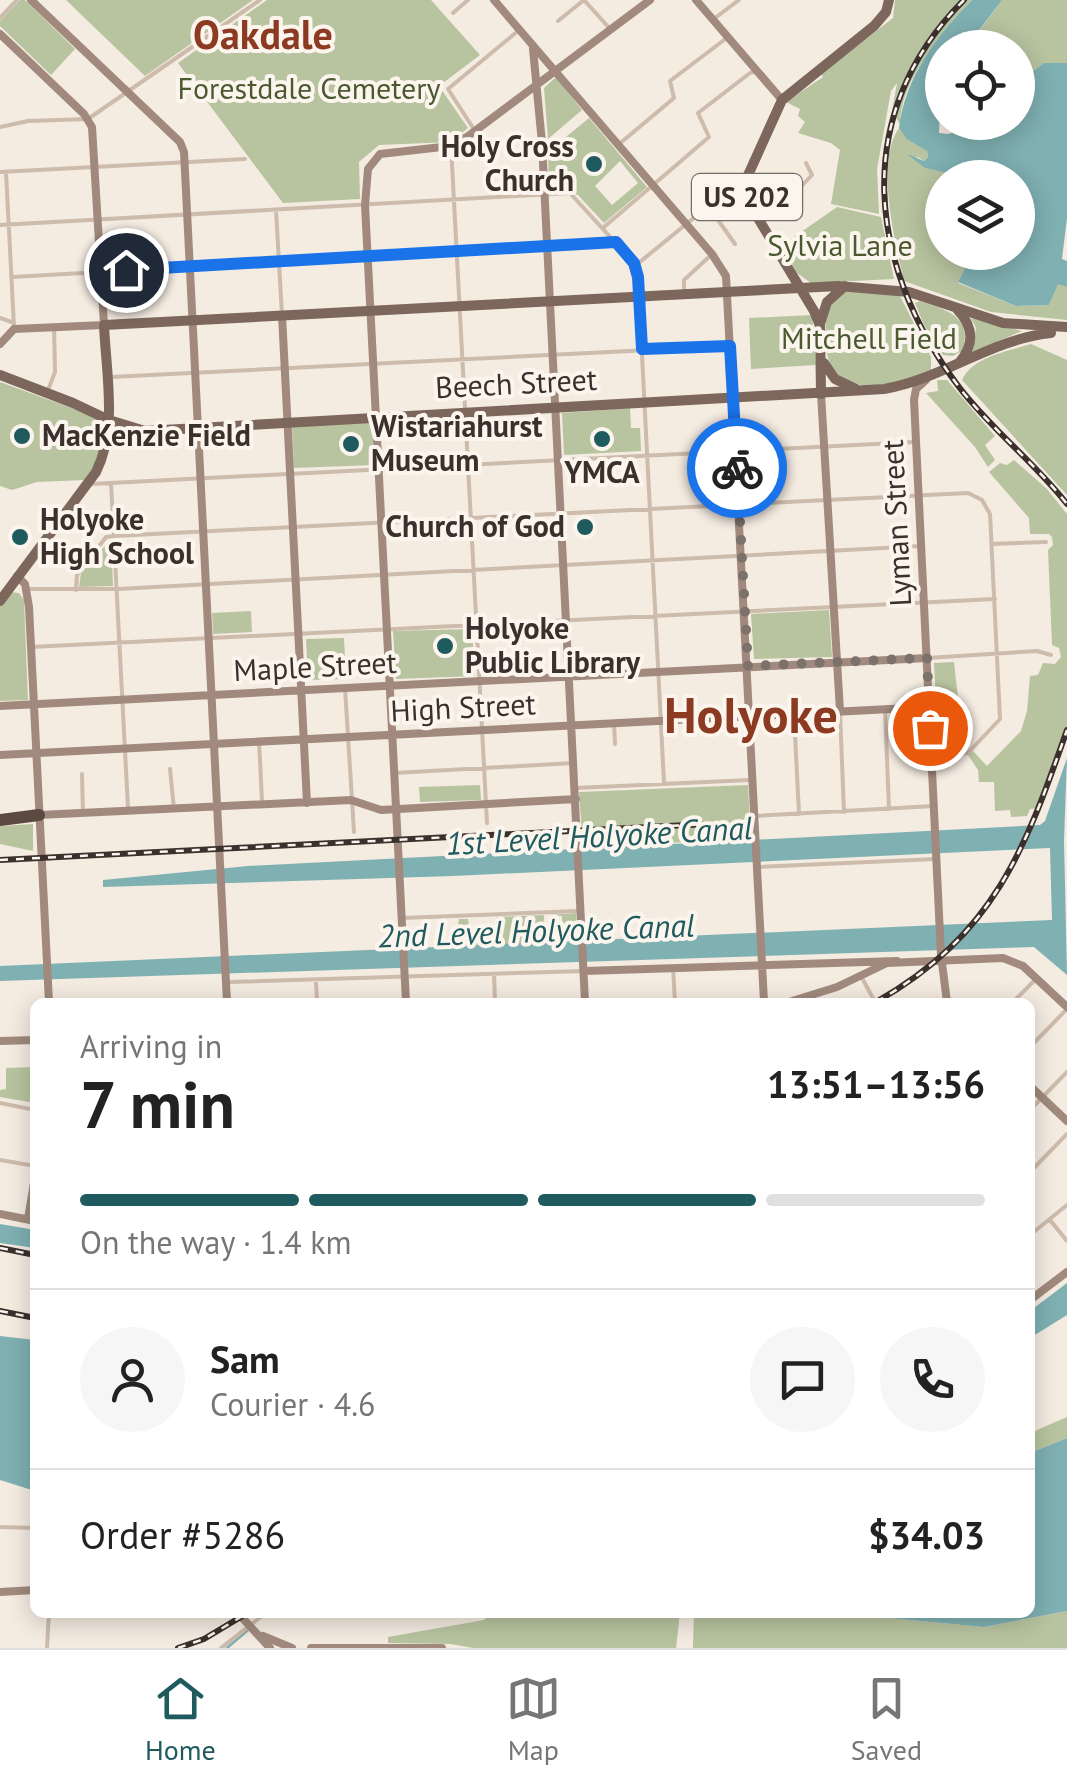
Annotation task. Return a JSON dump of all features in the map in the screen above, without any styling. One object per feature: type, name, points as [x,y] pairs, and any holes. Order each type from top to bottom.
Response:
[{"type":"highway","points":[[0,818],[39,815]]},
{"type":"main road","name":"US 202","points":[[802,288],[749,202],[744,184],[782,100],[874,26],[886,12],[889,0]]},
{"type":"main road","points":[[821,394],[820,326],[826,302],[846,286]]},
{"type":"main road","points":[[0,600],[87,484],[107,447],[104,325],[846,286],[922,294],[1003,322],[1065,330]]},
{"type":"main road","points":[[802,288],[820,326]]},
{"type":"main road","points":[[953,306],[966,318],[972,336],[969,350],[958,364]]},
{"type":"main road","points":[[821,358],[835,379],[859,390],[903,386],[1013,340],[1065,330]]},
{"type":"main road","name":"Beech Street","points":[[0,376],[108,416],[154,428],[859,390]]},
{"type":"main road","points":[[0,592],[13,580]]},
{"type":"street","points":[[0,18],[17,0]]},
{"type":"street","points":[[31,0],[180,142],[184,161],[227,998]]},
{"type":"street","points":[[1,126],[28,121],[88,120],[260,0]]},
{"type":"street","points":[[452,13],[468,0]]},
{"type":"street","points":[[494,0],[712,254],[726,276],[764,998]]},
{"type":"street","points":[[558,21],[584,0],[611,30]]},
{"type":"street","points":[[406,998],[366,180],[374,160],[394,151],[451,145],[475,131],[650,0]]},
{"type":"street","points":[[696,0],[782,100]]},
{"type":"street","points":[[714,19],[738,0]]},
{"type":"street","points":[[475,131],[448,88],[520,30]]},
{"type":"street","points":[[0,34],[92,127],[104,325],[14,326],[0,318]]},
{"type":"street","points":[[618,146],[674,98],[670,81],[729,36]]},
{"type":"street","points":[[532,44],[538,86],[556,408],[585,998]]},
{"type":"street","points":[[602,228],[709,137],[698,113],[758,71]]},
{"type":"street","points":[[451,145],[486,824]]},
{"type":"street","points":[[0,344],[14,326],[3,172],[245,159]]},
{"type":"street","points":[[749,202],[770,190],[786,196],[796,192],[812,175],[806,163]]},
{"type":"street","points":[[635,266],[734,184],[744,184]]},
{"type":"street","points":[[0,225],[570,194],[635,266],[664,783]]},
{"type":"street","points":[[708,206],[735,244]]},
{"type":"street","points":[[276,210],[306,803]]},
{"type":"street","points":[[12,277],[616,242]]},
{"type":"street","points":[[684,294],[684,280],[712,254]]},
{"type":"street","points":[[47,392],[55,372],[54,326]]},
{"type":"street","points":[[106,377],[730,346]]},
{"type":"street","name":"Lyman Street","points":[[934,374],[916,389],[914,400],[939,925],[947,998]]},
{"type":"street","name":"Lyman Street","points":[[903,386],[914,400]]},
{"type":"street","points":[[824,416],[828,404],[841,393]]},
{"type":"street","points":[[821,394],[844,812]]},
{"type":"street","points":[[87,484],[916,442]]},
{"type":"street","points":[[98,468],[108,483],[114,536],[128,812]]},
{"type":"street","points":[[76,590],[77,575],[106,538],[114,536],[968,494],[976,496],[990,514],[1002,708],[997,724],[968,754],[932,756]]},
{"type":"street","points":[[992,544],[1046,542]]},
{"type":"street","points":[[13,580],[26,589],[76,590],[921,546]]},
{"type":"street","points":[[26,589],[48,998]]},
{"type":"street","points":[[31,647],[995,599]]},
{"type":"street","name":"Maple Street","points":[[0,706],[1037,651],[1051,655]]},
{"type":"street","points":[[346,688],[354,832]]},
{"type":"street","name":"High Street","points":[[0,755],[929,707]]},
{"type":"street","points":[[885,709],[889,809]]},
{"type":"street","points":[[794,714],[799,814]]},
{"type":"street","points":[[614,722],[615,744]]},
{"type":"street","points":[[259,741],[263,805]]},
{"type":"street","points":[[395,773],[574,763]]},
{"type":"street","points":[[170,769],[174,810]]},
{"type":"street","points":[[82,774],[83,814]]},
{"type":"street","points":[[575,788],[753,780]]},
{"type":"street","points":[[39,815],[351,800],[381,810],[576,799]]},
{"type":"street","points":[[755,816],[934,806]]},
{"type":"street","points":[[757,865],[936,858]]},
{"type":"street","points":[[403,918],[581,910]]},
{"type":"street","points":[[800,998],[884,964],[941,956],[1010,959],[1037,978],[1067,1008],[1035,1043]]},
{"type":"street","points":[[226,979],[316,981],[584,967],[897,962]]},
{"type":"street","points":[[847,963],[857,964],[873,998]]},
{"type":"street","points":[[673,967],[675,998]]},
{"type":"street","points":[[494,974],[495,998]]},
{"type":"street","points":[[1017,998],[1037,978]]},
{"type":"street","points":[[316,981],[317,998]]},
{"type":"street","points":[[0,1041],[30,1040]]},
{"type":"street","points":[[1035,1105],[1067,1072]]},
{"type":"street","points":[[1035,1091],[1067,1121]]},
{"type":"street","points":[[0,1103],[30,1109]]},
{"type":"street","points":[[1035,1167],[1067,1134]]},
{"type":"street","points":[[0,1160],[30,1165]]},
{"type":"street","points":[[1035,1230],[1067,1205]]},
{"type":"street","points":[[0,1214],[30,1220]]},
{"type":"street","points":[[1050,1220],[1067,1241]]},
{"type":"street","points":[[1035,1296],[1067,1272]]},
{"type":"street","points":[[0,1527],[30,1528]]},
{"type":"street","points":[[0,1592],[30,1590]]},
{"type":"street","points":[[47,1648],[50,1618]]},
{"type":"street","points":[[243,1618],[270,1648]]},
{"type":"street","points":[[221,1648],[252,1629],[261,1618]]},
{"type":"street","points":[[252,1629],[292,1648]]},
{"type":"street","points":[[311,1648],[442,1648]]},
{"type":"green space","points":[[20,0],[25,0],[75,49],[51,75],[0,26],[0,21]]},
{"type":"green space","points":[[66,0],[253,0],[145,76]]},
{"type":"green space","name":"Forestdale Cemetery","points":[[267,0],[431,0],[480,55],[439,86],[468,128],[450,142],[379,145],[359,162],[360,199],[283,203],[178,63]]},
{"type":"green space","points":[[895,0],[972,0],[946,30],[925,30],[925,58],[907,91],[900,124],[892,111],[897,83],[891,91],[877,169],[879,214],[831,204],[840,150],[831,143],[798,133],[805,122],[798,116],[800,109],[786,102],[823,77],[821,74],[893,18]]},
{"type":"green space","points":[[1002,0],[1067,0],[1067,63],[1044,63],[1035,70],[1035,30],[980,30]]},
{"type":"green space","points":[[556,77],[582,110],[548,139],[544,88]]},
{"type":"green space","points":[[589,118],[647,187],[604,223],[578,195],[549,189],[548,152]],"holes":[[[620,161],[638,183],[612,205],[595,186]]]},
{"type":"green space","points":[[899,128],[927,151],[924,161],[916,156],[925,168],[925,270],[964,270],[958,283],[1016,306],[1049,305],[1058,283],[1067,287],[1067,320],[991,312],[904,281],[889,203],[888,161]]},
{"type":"green space","name":"Sylvia Lane","points":[[837,207],[881,217],[894,279],[811,283],[797,273],[781,246]]},
{"type":"green space","name":"Mitchell Field","points":[[851,289],[900,296],[931,357],[931,371],[899,381],[865,385],[838,376],[826,344],[827,316],[832,299]]},
{"type":"green space","points":[[920,301],[956,317],[964,330],[962,351],[953,356],[943,355],[924,325],[915,303]]},
{"type":"green space","points":[[812,315],[816,365],[751,369],[749,318]]},
{"type":"green space","points":[[971,318],[1022,331],[972,352],[976,328]]},
{"type":"green space","points":[[1031,344],[1067,360],[1067,495],[962,380],[982,360]]},
{"type":"green space","points":[[937,380],[947,380],[995,436],[985,445],[995,460],[988,467],[926,393],[938,391]]},
{"type":"green space","name":"MacKenzie Field","points":[[0,382],[99,418],[104,442],[84,480],[37,482],[12,490],[0,486]]},
{"type":"green space","name":"YMCA","points":[[630,408],[631,428],[640,428],[641,451],[564,455],[562,413]]},
{"type":"green space","points":[[373,421],[373,465],[294,468],[292,426]]},
{"type":"green space","points":[[1014,460],[1047,489],[1067,514],[1067,730],[1039,808],[1030,809],[1027,816],[1011,817],[1010,810],[995,811],[994,782],[979,782],[978,770],[968,755],[973,751],[987,766],[1021,731],[1030,676],[1038,675],[1043,663],[1055,664],[1061,657],[1059,648],[1052,645],[1048,550],[1053,545],[1052,537],[1030,534],[1029,518],[989,472],[1000,463],[1007,465]]},
{"type":"green space","points":[[111,539],[113,586],[79,587],[81,573]]},
{"type":"green space","points":[[10,592],[19,593],[24,600],[28,700],[0,701],[0,606]]},
{"type":"green space","points":[[829,610],[832,657],[754,659],[751,614]]},
{"type":"green space","points":[[251,611],[252,632],[213,634],[212,613]]},
{"type":"green space","points":[[472,629],[475,676],[396,679],[393,631]]},
{"type":"green space","points":[[344,638],[346,679],[308,680],[306,639]]},
{"type":"green space","points":[[954,662],[958,698],[936,700],[934,663]]},
{"type":"green space","points":[[480,785],[481,800],[420,802],[419,787]]},
{"type":"green space","points":[[748,785],[750,822],[707,825],[707,841],[583,847],[579,792]]},
{"type":"green space","points":[[33,824],[33,851],[0,844],[0,826]]},
{"type":"green space","points":[[576,913],[578,941],[455,947],[459,919],[468,919],[471,942],[498,940],[496,917],[544,915],[543,938],[563,937],[562,916],[549,915]]},
{"type":"green space","points":[[30,1067],[30,1102],[0,1097],[0,1090],[6,1089],[6,1068]]},
{"type":"green space","points":[[1067,1417],[1067,1438],[1035,1451],[1035,1431]]},
{"type":"green space","points":[[1067,1611],[1067,1648],[693,1648],[694,1618],[888,1618],[984,1627]]},
{"type":"green space","points":[[679,1618],[676,1648],[473,1648],[388,1643],[388,1637],[484,1620]]},
{"type":"water","points":[[972,0],[1002,0],[979,30],[947,28]]},
{"type":"water","points":[[925,58],[925,140],[1035,140],[1035,70],[1044,63],[1067,63],[1067,218],[1062,259],[1067,261],[1067,287],[1058,284],[1049,305],[1016,306],[958,282],[964,270],[1035,270],[1035,160],[925,160],[927,151],[907,139],[899,128]]},
{"type":"water","points":[[1067,758],[1067,975],[1034,947],[0,981],[0,966],[1052,920],[1050,848],[453,876],[103,887],[103,880],[248,866],[1040,825],[1045,821]]},
{"type":"water","points":[[0,1224],[30,1229],[30,1247],[0,1243]]},
{"type":"water","points":[[1067,1283],[1067,1315],[1035,1335],[1035,1307]]},
{"type":"water","points":[[0,1336],[30,1339],[30,1489],[0,1480]]},
{"type":"water","points":[[1067,1438],[1067,1611],[1035,1617],[1035,1451]]},
{"type":"water","points":[[888,1618],[1031,1618],[984,1627]]},
{"type":"waterway","points":[[227,1648],[247,1631]]},
{"type":"railway","points":[[964,0],[927,44],[902,91],[888,140],[884,190],[890,241],[905,291],[928,340],[959,387],[1067,504]]},
{"type":"railway","points":[[882,998],[950,948],[1000,886],[1036,814],[1067,730]]},
{"type":"railway","points":[[0,860],[707,824]]},
{"type":"railway","points":[[0,1248],[30,1254]]},
{"type":"railway","points":[[0,1311],[30,1317]]},
{"type":"railway","points":[[178,1648],[204,1639],[239,1618]]},
{"type":"way so far","points":[[737,468],[748,666],[927,658],[930,728]]},
{"type":"place","name":"Holy Cross Church","points":[[594,164]]},
{"type":"place","name":"MacKenzie Field","points":[[22,436]]},
{"type":"place","name":"YMCA","points":[[602,439]]},
{"type":"place","name":"Wistariahurst Museum","points":[[351,444]]},
{"type":"place","name":"Church of God","points":[[585,527]]},
{"type":"place","name":"Holyoke High School","points":[[20,537]]},
{"type":"place","name":"Holyoke Public Library","points":[[445,646]]},
{"type":"district","name":"Oakdale","points":[[263,35]]},
{"type":"district","name":"Holyoke","points":[[751,715]]},
{"type":"route","points":[[126,270],[616,242],[634,263],[638,277],[642,349],[730,346],[737,468]]},
{"type":"water label","name":"1st Level Holyoke Canal","points":[[599,836]]},
{"type":"water label","name":"2nd Level Holyoke Canal","points":[[536,931]]}]
